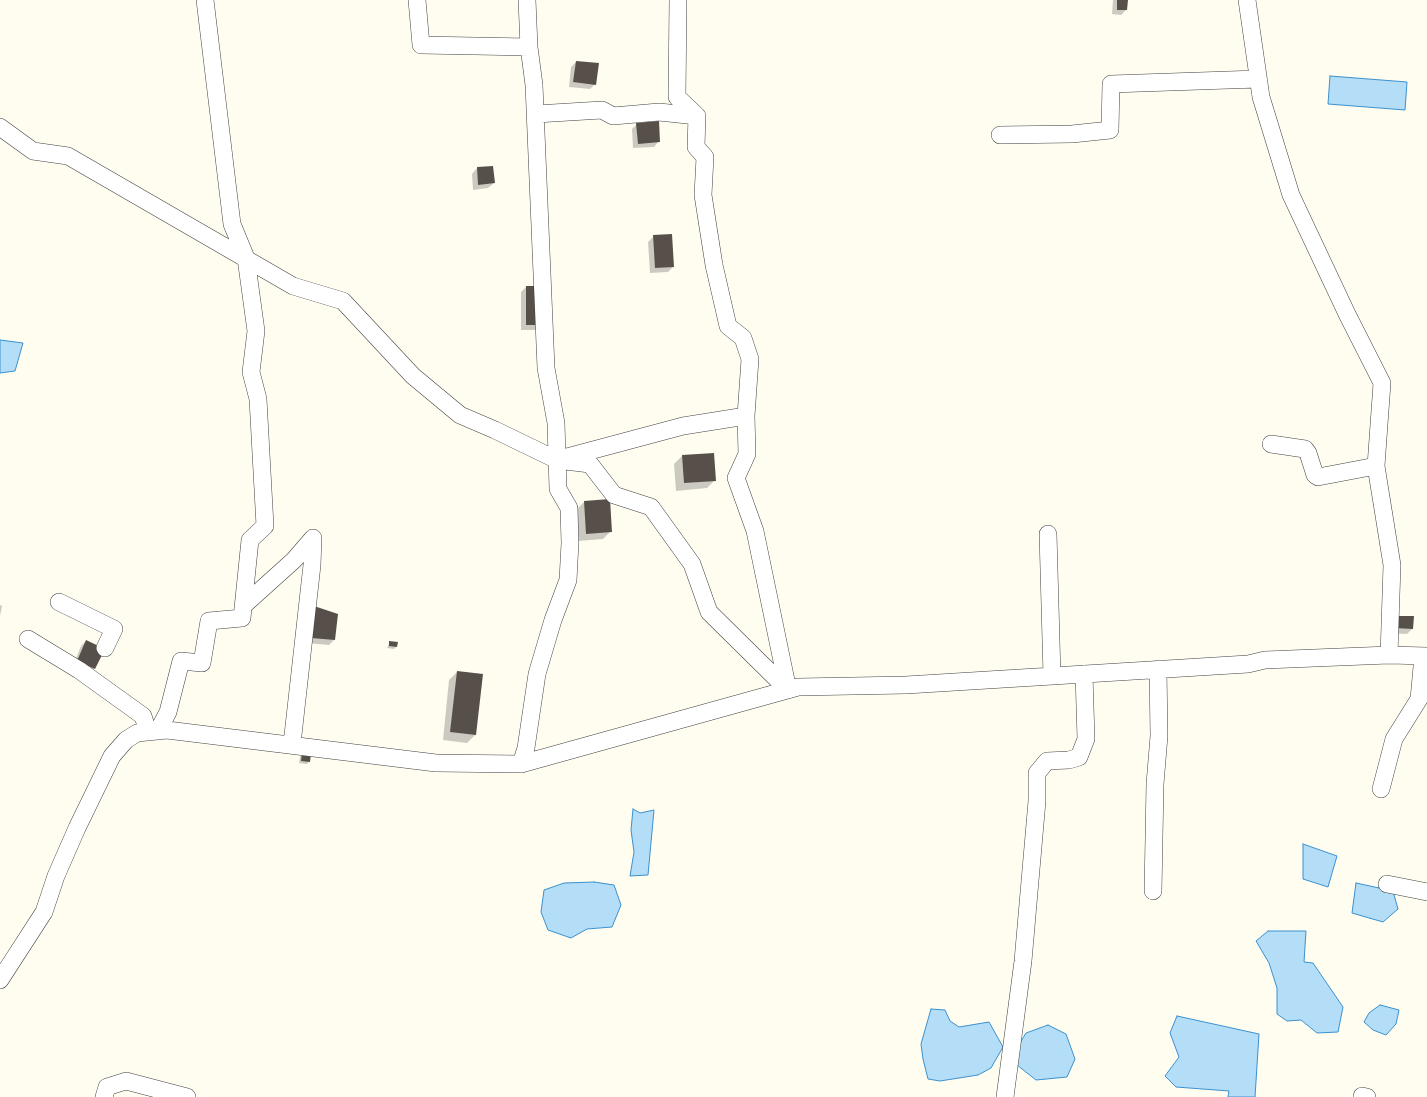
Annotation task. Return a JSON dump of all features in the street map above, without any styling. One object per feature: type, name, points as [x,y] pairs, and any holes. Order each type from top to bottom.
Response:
[{"type":"street","points":[[153,731],[168,712],[181,661],[202,663],[209,621],[242,618],[250,540],[265,526],[258,398],[251,372],[256,331],[246,258],[232,224],[205,0]]},
{"type":"street","points":[[417,0],[421,45],[529,47]]},
{"type":"street","points":[[521,764],[526,748],[537,674],[553,620],[568,580],[569,508],[558,489],[556,423],[546,368],[536,114],[529,47],[527,0]]},
{"type":"street","points":[[678,0],[677,97],[697,116],[696,147],[706,157],[703,195],[714,265],[728,326],[743,338],[750,359],[746,416],[747,454],[736,478],[755,531],[788,690]]},
{"type":"street","points":[[1247,0],[1261,97],[1291,194],[1347,314],[1382,383],[1376,466],[1392,565],[1389,655]]},
{"type":"street","points":[[1000,135],[1072,134],[1110,130],[1111,84],[1258,79]]},
{"type":"street","points":[[536,114],[602,110],[613,116],[659,112],[697,116]]},
{"type":"street","points":[[0,127],[33,151],[68,156],[293,286],[343,301],[413,376],[460,415],[557,460],[590,464],[614,495],[651,507],[692,564],[709,612],[788,690]]},
{"type":"street","points":[[557,460],[683,426],[746,416]]},
{"type":"street","points":[[1271,444],[1305,449],[1308,452],[1315,475],[1318,477],[1376,466]]},
{"type":"street","points":[[1048,534],[1052,676]]},
{"type":"street","points":[[243,606],[294,560],[313,538],[309,590],[302,637],[292,744]]},
{"type":"street","points":[[59,602],[114,629],[105,648]]},
{"type":"street","points":[[28,639],[80,670],[142,716],[153,731]]},
{"type":"street","points":[[0,980],[44,912],[76,828],[112,756],[126,740],[137,733],[167,730],[292,744],[436,763],[521,764],[798,687],[906,685],[1248,664],[1265,660],[1389,655],[1425,656],[1419,699],[1394,738],[1381,789]]},
{"type":"street","points":[[1153,891],[1155,784],[1159,736],[1158,670]]},
{"type":"street","points":[[1005,1097],[1023,960],[1037,801],[1037,773],[1047,761],[1069,760],[1079,756],[1086,739],[1084,674]]},
{"type":"street","points":[[1386,884],[1427,892]]},
{"type":"street","points":[[104,1097],[107,1087],[126,1081],[187,1097]]},
{"type":"water","points":[[1330,76],[1407,82],[1405,110],[1328,104]]},
{"type":"water","points":[[0,340],[23,343],[15,371],[0,373]]},
{"type":"water","points":[[633,809],[640,813],[654,810],[648,875],[630,876],[634,852],[631,830]]},
{"type":"water","points":[[1303,844],[1337,856],[1328,887],[1303,879]]},
{"type":"water","points":[[594,882],[614,885],[621,905],[612,927],[587,929],[571,938],[548,930],[541,912],[544,890],[564,883]]},
{"type":"water","points":[[1356,883],[1393,891],[1398,909],[1383,922],[1352,913]]},
{"type":"water","points":[[1268,931],[1306,931],[1304,962],[1313,963],[1343,1007],[1338,1032],[1317,1033],[1301,1020],[1287,1021],[1277,1014],[1277,988],[1269,963],[1256,941]]},
{"type":"water","points":[[1380,1005],[1399,1010],[1396,1024],[1386,1035],[1373,1030],[1364,1022],[1369,1013]]},
{"type":"water","points":[[931,1009],[945,1010],[950,1021],[959,1027],[989,1022],[1003,1047],[991,1068],[978,1075],[940,1081],[928,1079],[921,1044]]},
{"type":"water","points":[[1177,1016],[1259,1034],[1255,1097],[1228,1097],[1229,1091],[1176,1087],[1165,1076],[1179,1057],[1170,1033]]},
{"type":"water","points":[[1048,1025],[1066,1034],[1075,1059],[1067,1077],[1036,1080],[1017,1065],[1018,1046],[1026,1033]]},
{"type":"building","points":[[1117,0],[1128,0],[1127,10],[1117,10]]},
{"type":"building","points":[[576,61],[599,63],[596,85],[573,82]]},
{"type":"building","points":[[659,121],[660,142],[638,144],[636,123]]},
{"type":"building","points":[[493,166],[495,183],[478,185],[477,167]]},
{"type":"building","points":[[672,234],[674,267],[655,268],[653,235]]},
{"type":"building","points":[[526,286],[543,286],[542,325],[526,325]]},
{"type":"building","points":[[714,453],[716,481],[684,483],[682,455]]},
{"type":"building","points":[[610,499],[612,532],[586,534],[584,501]]},
{"type":"building","points":[[314,606],[338,614],[335,640],[311,638]]},
{"type":"building","points":[[1394,616],[1414,616],[1413,629],[1394,628]]},
{"type":"building","points":[[86,640],[105,649],[95,669],[77,661]]},
{"type":"building","points":[[389,641],[398,642],[397,647],[389,646]]},
{"type":"building","points":[[457,671],[483,674],[476,735],[450,732]]},
{"type":"building","points":[[302,753],[311,754],[310,762],[301,761]]}]
